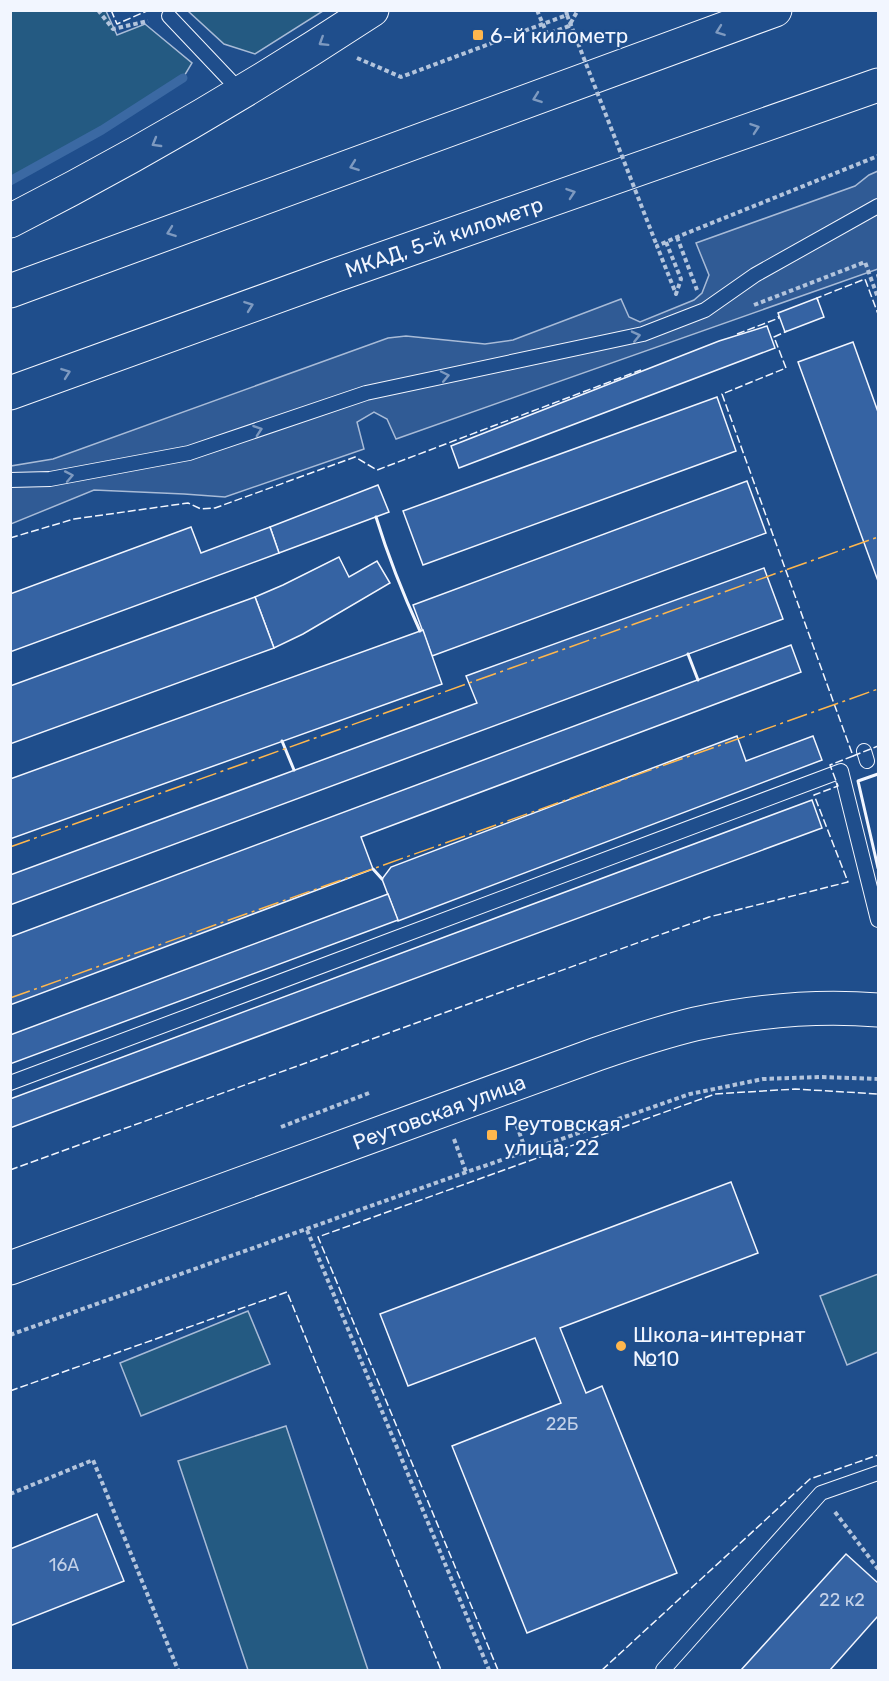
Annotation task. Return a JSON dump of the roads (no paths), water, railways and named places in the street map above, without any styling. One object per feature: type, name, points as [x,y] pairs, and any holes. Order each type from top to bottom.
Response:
[{"type":"main road","points":[[10,221],[136,154],[242,93],[372,10]]},
{"type":"main road","points":[[10,291],[775,10]]},
{"type":"main road","name":"МКАД, 5-й километр","points":[[10,393],[336,275],[879,85]]},
{"type":"main road","name":"Реутовская улица","points":[[10,1268],[647,1037],[695,1024],[786,1011],[879,1010]]},
{"type":"lane","points":[[169,16],[242,93]]},
{"type":"lane","points":[[10,480],[50,479],[189,453],[366,393],[643,334],[705,310],[755,275],[879,206]]},
{"type":"lane","points":[[10,1083],[841,771],[879,920]]},
{"type":"lane","points":[[663,1671],[821,1493],[879,1473]]},
{"type":"waterway","points":[[10,181],[102,130],[183,78]]},
{"type":"place","name":"6-й километр","points":[[478,35]]},
{"type":"place","name":"Реутовская улица, 22","points":[[492,1135]]},
{"type":"place","name":"Школа-интернат №10","points":[[621,1346]]}]
